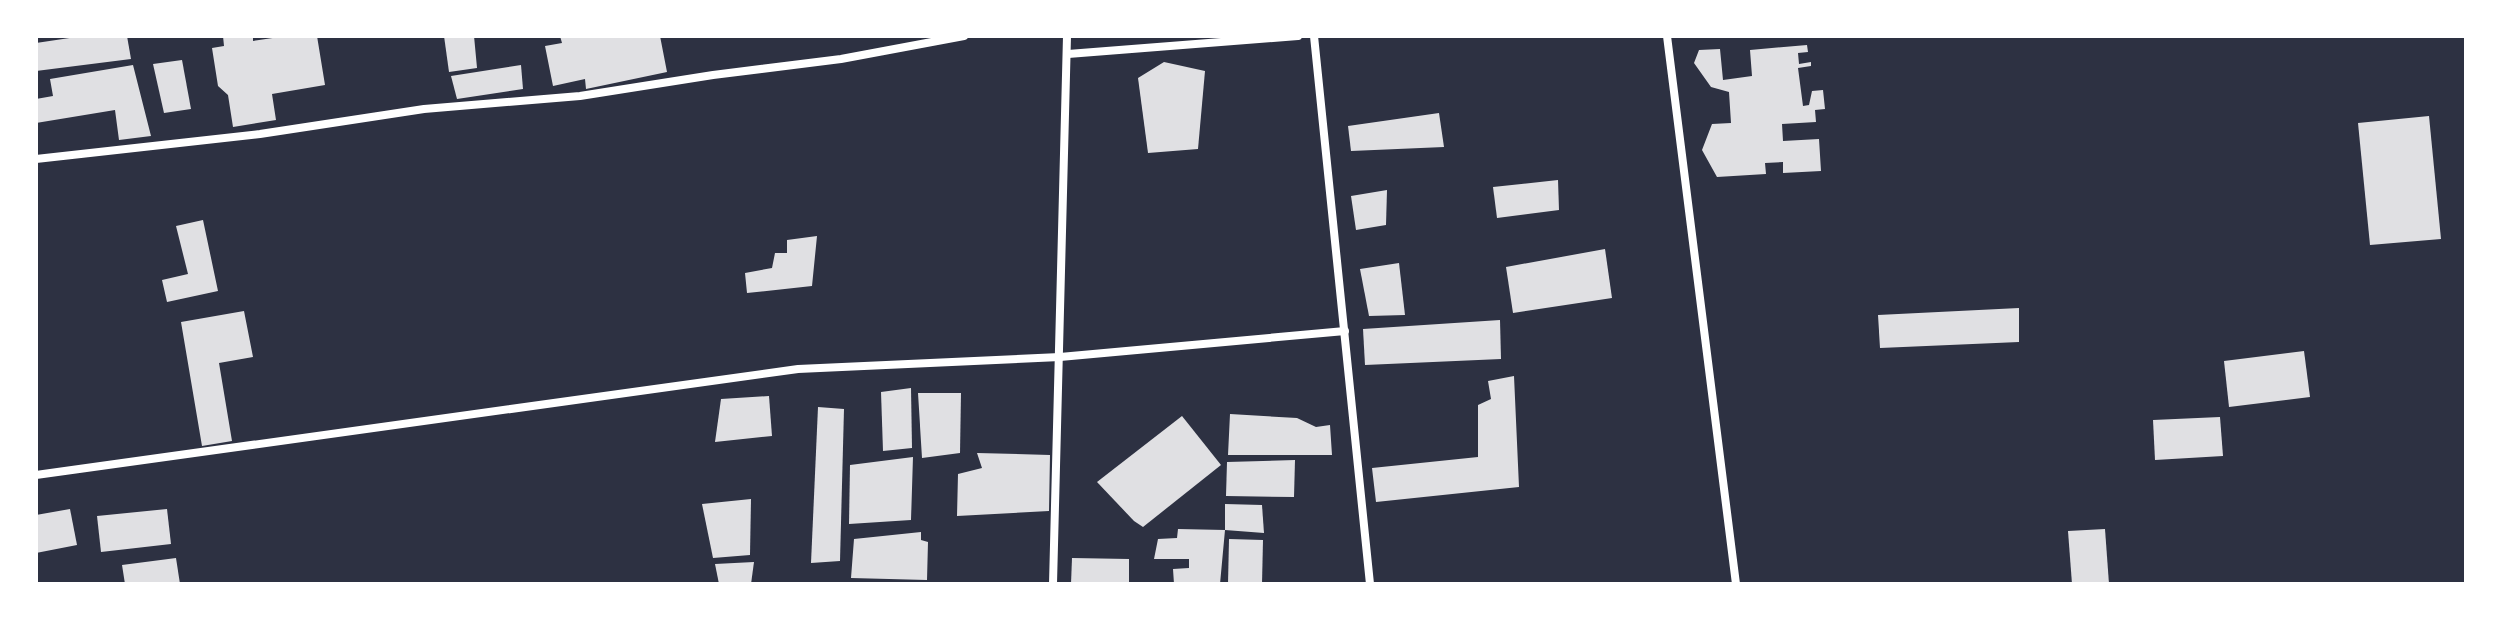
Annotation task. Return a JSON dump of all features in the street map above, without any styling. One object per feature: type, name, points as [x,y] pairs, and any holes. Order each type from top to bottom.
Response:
[{"type":"street","points":[[36,159],[260,134],[424,109],[580,96],[841,59],[964,36]]},
{"type":"street","points":[[1053,584],[1067,36]]},
{"type":"street","points":[[1068,54],[1298,36]]},
{"type":"street","points":[[1314,36],[1370,584]]},
{"type":"street","points":[[1667,36],[1736,584]]},
{"type":"street","points":[[36,475],[798,369],[1060,357],[1345,331]]},
{"type":"building","points":[[83,36],[127,36],[131,59],[36,71],[36,43]]},
{"type":"building","points":[[223,36],[253,36],[253,41],[286,36],[317,36],[325,85],[272,94],[276,120],[233,127],[228,95],[218,86],[212,48],[224,46]]},
{"type":"building","points":[[444,36],[474,36],[477,68],[449,72]]},
{"type":"building","points":[[560,36],[660,36],[667,72],[586,89],[585,79],[553,86],[545,46],[562,43]]},
{"type":"building","points":[[1807,45],[1808,52],[1798,53],[1799,64],[1811,62],[1811,66],[1798,68],[1803,106],[1809,105],[1812,91],[1823,90],[1825,109],[1815,110],[1816,122],[1782,124],[1783,141],[1819,139],[1821,171],[1783,173],[1783,162],[1765,163],[1766,174],[1717,177],[1702,150],[1712,124],[1731,123],[1729,92],[1711,87],[1694,63],[1699,50],[1720,49],[1723,80],[1752,76],[1750,50]]},
{"type":"building","points":[[182,60],[191,109],[164,113],[153,64]]},
{"type":"building","points":[[1164,62],[1205,71],[1198,149],[1148,153],[1138,78]]},
{"type":"building","points":[[133,65],[151,136],[119,140],[115,110],[36,123],[36,99],[53,96],[50,79]]},
{"type":"building","points":[[521,65],[523,89],[457,99],[451,76]]},
{"type":"building","points":[[1439,113],[1444,147],[1351,151],[1348,126]]},
{"type":"building","points":[[2429,116],[2441,239],[2370,245],[2358,123]]},
{"type":"building","points":[[1558,180],[1559,210],[1497,218],[1493,187]]},
{"type":"building","points":[[1387,190],[1386,225],[1356,230],[1351,196]]},
{"type":"building","points":[[203,220],[218,291],[167,302],[162,280],[188,274],[176,226]]},
{"type":"building","points":[[817,236],[812,286],[747,293],[745,273],[772,268],[775,253],[787,253],[787,240]]},
{"type":"building","points":[[1605,249],[1612,298],[1513,313],[1506,267]]},
{"type":"building","points":[[1399,263],[1405,315],[1369,316],[1360,269]]},
{"type":"building","points":[[2019,308],[2019,342],[1880,348],[1878,315]]},
{"type":"building","points":[[244,311],[253,357],[219,363],[232,441],[202,446],[181,322]]},
{"type":"building","points":[[1500,320],[1501,359],[1365,365],[1363,329]]},
{"type":"building","points":[[2304,351],[2310,397],[2229,407],[2224,361]]},
{"type":"building","points":[[1514,376],[1519,487],[1376,502],[1372,468],[1478,457],[1478,405],[1491,399],[1488,381]]},
{"type":"building","points":[[911,388],[912,448],[883,451],[881,392]]},
{"type":"building","points":[[918,393],[961,393],[960,453],[922,458]]},
{"type":"building","points":[[769,396],[772,436],[715,442],[721,399]]},
{"type":"building","points":[[818,407],[844,409],[840,561],[811,563]]},
{"type":"building","points":[[1230,414],[1297,418],[1316,427],[1330,425],[1332,455],[1228,455]]},
{"type":"building","points":[[1182,416],[1221,465],[1143,527],[1097,482]]},
{"type":"building","points":[[2220,417],[2223,456],[2155,460],[2153,420]]},
{"type":"building","points":[[977,453],[1050,455],[1049,511],[957,516],[958,474],[982,468]]},
{"type":"building","points":[[913,457],[911,520],[849,524],[850,465]]},
{"type":"building","points":[[1295,460],[1294,497],[1226,496],[1227,462]]},
{"type":"building","points":[[751,499],[750,555],[713,558],[702,504]]},
{"type":"building","points":[[1225,504],[1262,505],[1264,533],[1225,530]]},
{"type":"building","points":[[70,509],[77,545],[36,553],[36,515]]},
{"type":"building","points":[[167,509],[171,544],[101,552],[97,516]]},
{"type":"building","points":[[1178,529],[1225,530],[1220,584],[1174,584],[1173,569],[1189,568],[1189,559],[1154,559],[1158,539],[1177,538]]},
{"type":"building","points":[[2105,529],[2109,584],[2072,584],[2068,531]]},
{"type":"building","points":[[921,532],[921,540],[928,542],[927,580],[851,578],[854,539]]},
{"type":"building","points":[[1229,539],[1263,540],[1262,584],[1228,584]]},
{"type":"building","points":[[176,558],[180,584],[125,584],[122,565]]},
{"type":"building","points":[[1072,558],[1129,559],[1129,584],[1071,584]]},
{"type":"building","points":[[754,562],[751,584],[719,584],[715,564]]}]
